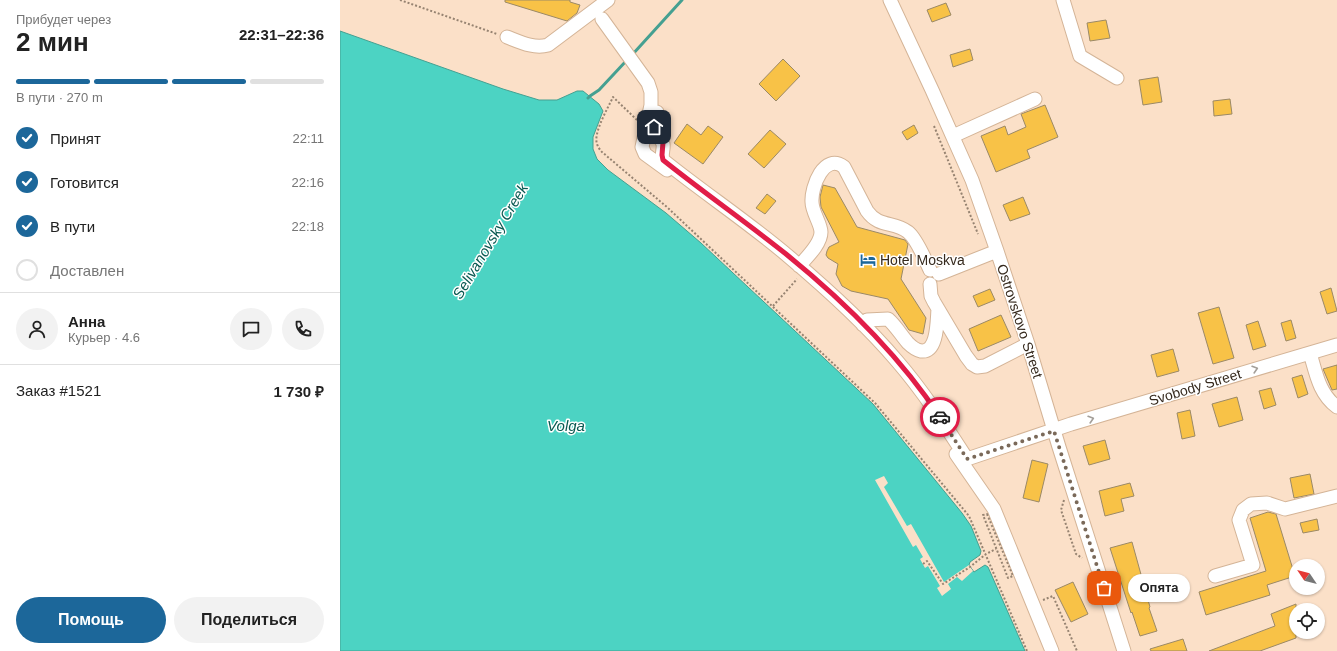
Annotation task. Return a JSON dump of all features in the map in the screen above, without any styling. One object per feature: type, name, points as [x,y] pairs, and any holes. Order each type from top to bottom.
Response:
[{"type":"street","points":[[507,37],[532,46],[540,47],[548,45],[608,0]]},
{"type":"street","name":"Ostrovskovo Street","points":[[890,0],[972,180],[992,253],[1028,344],[1124,651]]},
{"type":"street","points":[[1063,0],[1080,56],[1117,78]]},
{"type":"street","points":[[602,19],[648,83],[651,92],[651,105],[642,147],[645,154],[782,259],[800,270],[893,364],[919,398],[994,509],[1052,651]]},
{"type":"street","points":[[953,136],[1035,99]]},
{"type":"street","points":[[657,112],[654,132],[663,142],[663,160],[827,290],[863,324],[867,320],[888,319],[894,324],[908,343],[916,350],[923,351],[930,348],[934,340],[938,309]]},
{"type":"street","points":[[800,270],[819,240],[821,231],[812,202],[813,192],[818,177],[827,165],[833,163],[840,164],[844,167],[871,217],[878,222],[898,226],[910,233],[933,276],[931,296],[972,364],[977,368],[985,366],[1028,344]]},
{"type":"street","points":[[933,276],[992,253]]},
{"type":"street","name":"Svobody Street","points":[[863,324],[897,360],[924,394],[967,459],[1310,352],[1337,345]]},
{"type":"street","points":[[1310,352],[1322,391],[1329,402],[1337,408]]},
{"type":"street","points":[[1215,576],[1253,565],[1239,520],[1243,510],[1251,504],[1267,503],[1285,509],[1337,496]]},
{"type":"path","points":[[400,0],[507,37]]},
{"type":"path","points":[[646,128],[613,97],[600,125],[596,137],[597,144],[602,152],[668,208],[875,403],[967,513],[1027,651]]},
{"type":"path","points":[[933,124],[959,185],[992,253]]},
{"type":"path","points":[[773,306],[800,270]]},
{"type":"path","points":[[1064,500],[1061,510],[1076,554],[1087,561]]},
{"type":"path","points":[[923,564],[927,561],[943,584],[970,567],[986,554],[996,549]]},
{"type":"path","points":[[1032,604],[1053,596],[1077,651]]},
{"type":"water","name":"Volga","points":[[340,31],[503,89],[539,100],[557,100],[577,91],[583,91],[599,104],[603,111],[593,137],[593,149],[597,159],[608,170],[666,213],[701,243],[873,404],[971,526],[981,551],[980,555],[970,562],[969,565],[974,572],[985,565],[988,567],[1025,651],[340,651]]},
{"type":"pier","points":[[884,476],[888,483],[884,487],[907,526],[911,524],[944,582],[969,565],[973,571],[962,581],[957,577],[948,584],[951,589],[942,596],[937,588],[940,586],[928,566],[925,568],[920,559],[923,557],[916,545],[913,547],[875,480]]},
{"type":"building","points":[[505,0],[570,0],[570,2],[580,5],[577,13],[567,21],[505,2]]},
{"type":"building","points":[[946,3],[951,15],[932,22],[927,10]]},
{"type":"building","points":[[1106,20],[1110,38],[1090,41],[1087,23]]},
{"type":"building","points":[[970,49],[973,60],[953,67],[950,55]]},
{"type":"building","points":[[783,59],[800,76],[776,101],[759,84]]},
{"type":"building","points":[[1158,77],[1162,102],[1143,105],[1139,80]]},
{"type":"building","points":[[1230,99],[1232,114],[1214,116],[1213,101]]},
{"type":"building","points":[[1045,105],[1058,137],[1027,150],[1030,158],[996,172],[981,136],[1005,126],[1008,135],[1026,127],[1021,114]]},
{"type":"building","points":[[687,124],[701,135],[708,126],[723,137],[703,164],[674,143]]},
{"type":"building","points":[[914,125],[918,133],[907,140],[902,132]]},
{"type":"building","points":[[770,130],[786,144],[764,168],[748,154]]},
{"type":"building","name":"Hotel Moskva","points":[[823,185],[835,188],[857,227],[905,240],[908,244],[901,279],[926,318],[923,334],[909,330],[888,299],[851,291],[842,286],[836,274],[838,264],[826,255],[829,247],[839,242],[821,207],[820,197]]},
{"type":"building","points":[[767,194],[776,201],[765,214],[756,208]]},
{"type":"building","points":[[1023,197],[1030,214],[1010,221],[1003,205]]},
{"type":"building","points":[[1331,288],[1337,311],[1327,314],[1320,292]]},
{"type":"building","points":[[990,289],[995,300],[978,307],[973,296]]},
{"type":"building","points":[[1219,307],[1234,358],[1213,364],[1198,313]]},
{"type":"building","points":[[1001,315],[1011,337],[978,351],[969,329]]},
{"type":"building","points":[[1291,320],[1296,338],[1286,341],[1281,323]]},
{"type":"building","points":[[1258,321],[1266,346],[1253,350],[1246,325]]},
{"type":"building","points":[[1173,349],[1179,371],[1157,377],[1151,355]]},
{"type":"building","points":[[1337,365],[1337,389],[1332,390],[1323,369]]},
{"type":"building","points":[[1302,375],[1308,394],[1298,398],[1292,378]]},
{"type":"building","points":[[1271,388],[1276,405],[1264,409],[1259,391]]},
{"type":"building","points":[[1237,397],[1243,420],[1219,427],[1212,404]]},
{"type":"building","points":[[1190,410],[1195,436],[1182,439],[1177,413]]},
{"type":"building","points":[[1105,440],[1110,459],[1089,465],[1083,446]]},
{"type":"building","points":[[1032,460],[1048,464],[1039,502],[1023,498]]},
{"type":"building","points":[[1310,474],[1314,494],[1294,498],[1290,478]]},
{"type":"building","points":[[1130,483],[1134,496],[1121,499],[1124,511],[1105,516],[1099,491]]},
{"type":"building","points":[[1268,512],[1276,514],[1290,559],[1289,578],[1267,585],[1270,595],[1206,615],[1199,592],[1266,571],[1250,518]]},
{"type":"building","points":[[1317,519],[1319,530],[1303,533],[1300,523]]},
{"type":"building","points":[[1132,542],[1150,607],[1149,608],[1157,631],[1140,636],[1110,548]]},
{"type":"building","points":[[1073,582],[1088,614],[1071,622],[1055,590]]},
{"type":"building","points":[[1289,607],[1289,639],[1293,639],[1260,651],[1209,651],[1275,626],[1271,614]]},
{"type":"building","points":[[1183,639],[1187,651],[1151,651],[1150,649]]},
{"type":"waterway","name":"Selivanovsky Creek","points":[[632,55],[682,0]]},
{"type":"waterway","name":"Selivanovsky Creek","points":[[588,98],[599,90],[627,60]]},
{"type":"way so far","points":[[940,417],[967,459],[1054,431],[1104,588]]},
{"type":"place","name":"Hotel Moskva","points":[[868,260]]},
{"type":"place","name":"Опята","points":[[1104,588]]},
{"type":"route","points":[[654,127],[654,132],[663,142],[663,160],[787,255],[827,290],[871,332],[897,360],[940,417]]}]
